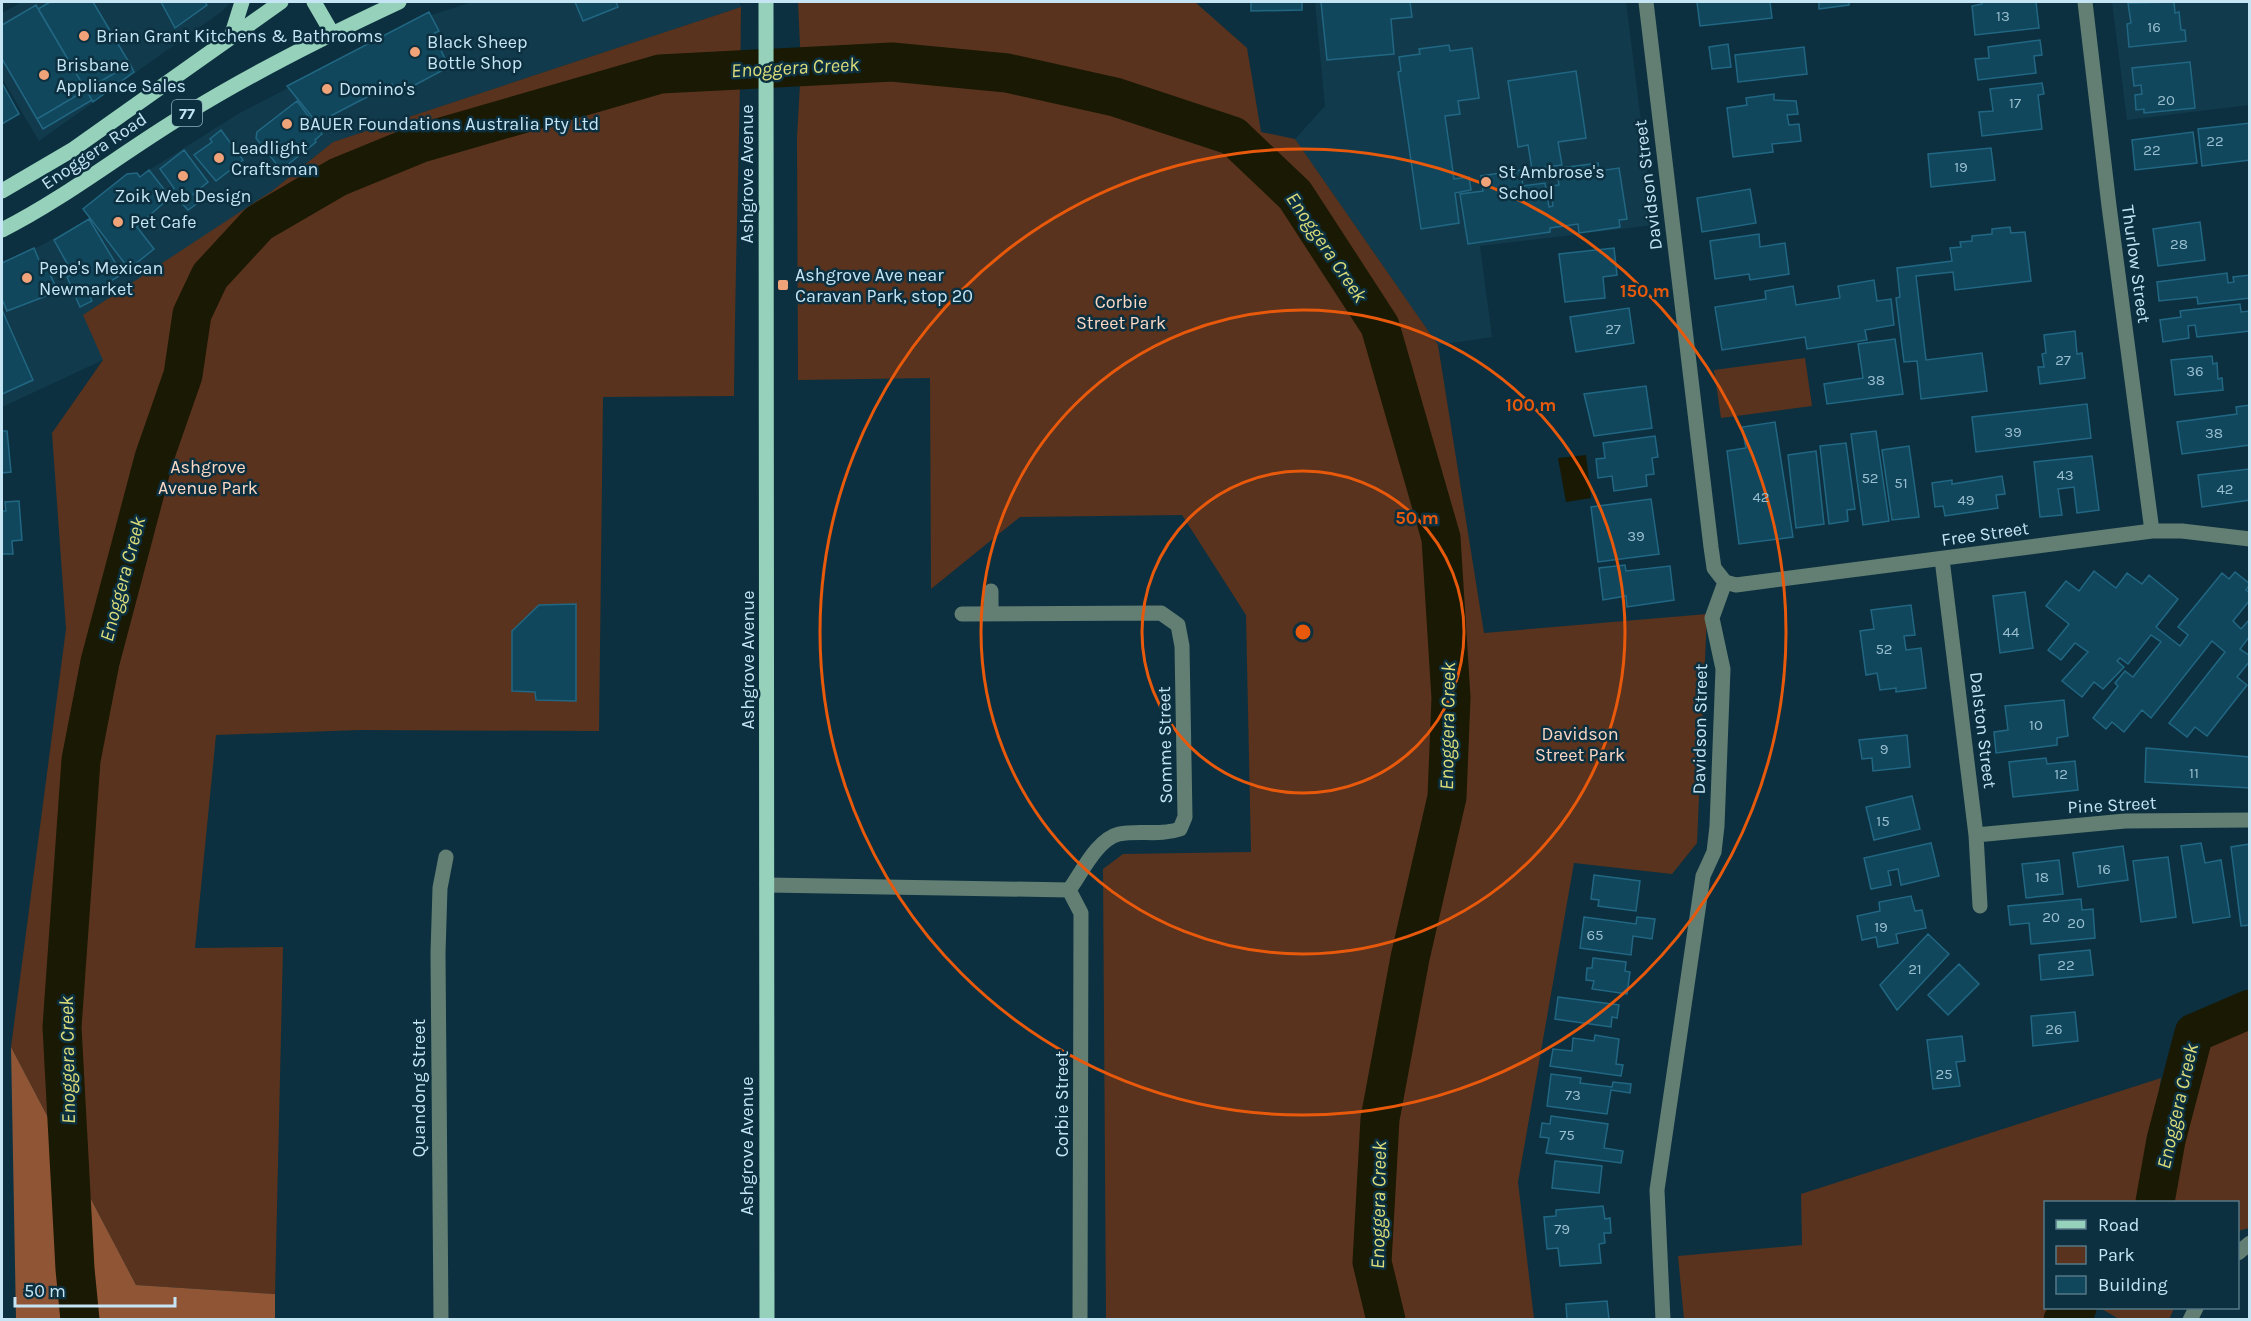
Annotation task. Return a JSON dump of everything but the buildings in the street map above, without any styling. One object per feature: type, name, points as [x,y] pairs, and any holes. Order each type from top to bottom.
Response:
[{"type":"main road","points":[[231,37],[242,2]]},
{"type":"main road","name":"Enoggera Road","points":[[2,191],[72,150],[281,2]]},
{"type":"main road","points":[[314,2],[332,33]]},
{"type":"main road","name":"Enoggera Road","points":[[2,230],[50,204],[183,115],[332,33],[399,2]]},
{"type":"main road","name":"Ashgrove Avenue","points":[[766,2],[768,148],[767,1320]]},
{"type":"street","name":"Davidson Street","points":[[1646,2],[1711,547],[1714,568],[1725,582],[1712,618],[1723,669],[1717,826],[1714,852],[1703,876],[1657,1190],[1663,1320]]},
{"type":"street","name":"Thurlow Street","points":[[2085,2],[2109,206],[2152,531]]},
{"type":"street","name":"Free Street","points":[[1725,582],[1736,585],[2152,531],[2182,531],[2250,539]]},
{"type":"street","name":"Dalston Street","points":[[1942,559],[1976,835],[1980,906]]},
{"type":"street","points":[[991,591],[991,614]]},
{"type":"street","name":"Somme Street","points":[[962,614],[1161,613],[1178,626],[1182,646],[1185,817],[1180,829],[1168,834],[1118,834],[1104,842],[1069,890]]},
{"type":"street","name":"Pine Street","points":[[1976,835],[2125,821],[2250,820]]},
{"type":"street","name":"Quandong Street","points":[[441,1320],[438,953],[440,888],[446,857]]},
{"type":"street","points":[[768,885],[1069,890]]},
{"type":"street","name":"Corbie Street","points":[[1069,890],[1080,913],[1080,1320]]},
{"type":"shaded area","points":[[22,2],[231,2],[221,12],[39,141],[2,78],[2,13]]},
{"type":"shaded area","points":[[472,2],[739,2],[741,7],[333,142],[272,191],[103,360],[2,407],[2,263],[40,246],[90,218],[149,170],[238,114],[422,18]]},
{"type":"shaded area","name":"St Ambrose's School","points":[[1315,2],[1626,2],[1654,225],[1480,246],[1492,337],[1438,345],[1295,139],[1325,106]]},
{"type":"shaded area","points":[[2112,2],[2249,2],[2249,105],[2127,120]]},
{"type":"shaded area","points":[[1586,455],[1591,498],[1566,502],[1558,458]]},
{"type":"shaded area","points":[[11,1047],[136,1285],[275,1294],[275,1319],[16,1319]]},
{"type":"green space","name":"Corbie Street Park","points":[[798,2],[1195,2],[1247,48],[1261,132],[1295,139],[1438,345],[1484,633],[1707,614],[1697,843],[1672,874],[1574,863],[1518,1182],[1534,1319],[1106,1319],[1103,869],[1123,854],[1251,852],[1246,615],[1182,515],[1020,517],[931,589],[930,378],[798,380],[797,137],[801,67]]},
{"type":"green space","name":"Ashgrove Avenue Park","points":[[741,7],[734,396],[603,397],[599,731],[360,730],[216,735],[195,948],[283,947],[275,1294],[136,1285],[11,1047],[66,629],[52,433],[103,360],[83,315],[272,191],[333,142]]},
{"type":"green space","points":[[1805,358],[1812,406],[1721,418],[1714,370]]},
{"type":"green space","points":[[2249,1009],[2249,1228],[2239,1231],[2239,1201],[2155,1201],[2166,1140],[2194,1033]]},
{"type":"green space","points":[[2161,1078],[2142,1201],[2044,1201],[2044,1309],[2055,1309],[2042,1319],[1684,1319],[1678,1256],[1802,1245],[1801,1194]]},
{"type":"green space","points":[[2102,1309],[2174,1309],[2169,1320],[2119,1319]]},
{"type":"waterway","name":"Enoggera Creek","points":[[80,1320],[75,1269],[62,1027],[81,760],[100,662],[154,458],[183,375],[192,314],[210,276],[259,223],[338,177],[421,143],[660,74],[892,62],[1007,73],[1115,97],[1233,136],[1295,195],[1380,326],[1441,538],[1451,698],[1447,797],[1410,958],[1380,1119],[1372,1262],[1386,1320]]},
{"type":"waterway","name":"Enoggera Creek","points":[[2155,1201],[2166,1140],[2194,1033],[2250,1009]]},
{"type":"waterway","name":"Enoggera Creek","points":[[2063,1320],[2076,1309]]},
{"type":"place","name":"Brian Grant Kitchens & Bathrooms","points":[[84,36]]},
{"type":"place","name":"Black Sheep Bottle Shop","points":[[415,52]]},
{"type":"place","name":"Brisbane Appliance Sales","points":[[44,75]]},
{"type":"place","name":"Domino's","points":[[327,89]]},
{"type":"place","name":"BAUER Foundations Australia Pty Ltd","points":[[287,124]]},
{"type":"place","name":"Leadlight Craftsman","points":[[219,158]]},
{"type":"place","name":"Zoik Web Design","points":[[183,176]]},
{"type":"place","name":"St Ambrose's School","points":[[1486,182]]},
{"type":"place","name":"Pet Cafe","points":[[118,222]]},
{"type":"place","name":"Pepe's Mexican Newmarket","points":[[27,278]]},
{"type":"place","name":"Ashgrove Ave near Caravan Park, stop 20","points":[[783,285]]},
{"type":"park label","name":"Davidson Street Park","points":[[1580,744]]}]
